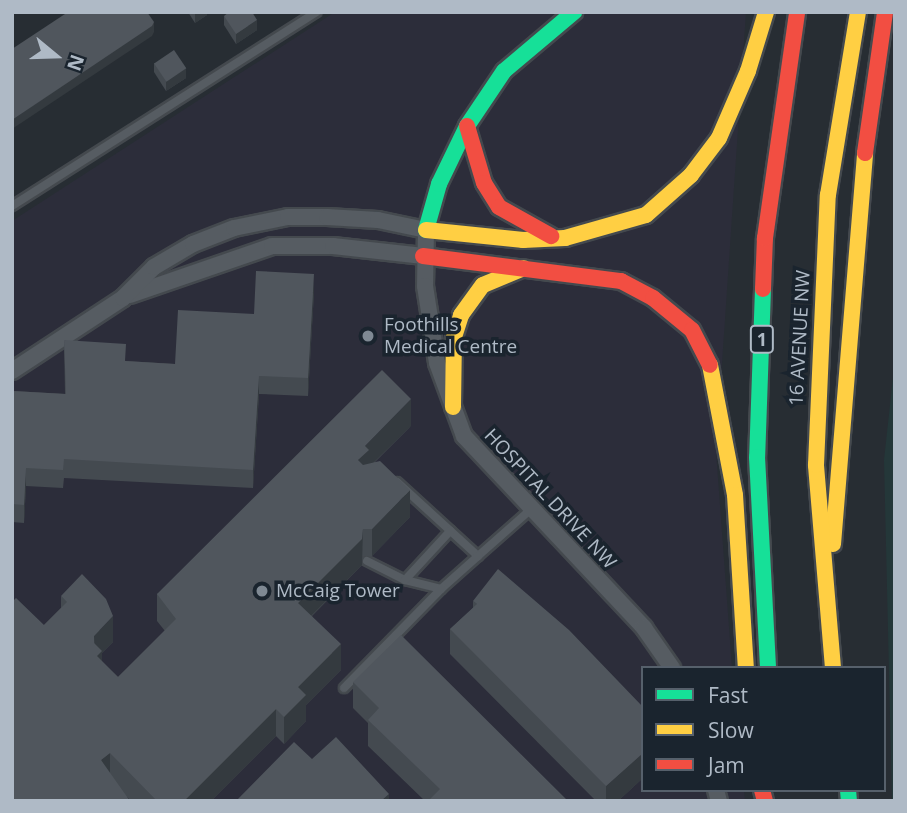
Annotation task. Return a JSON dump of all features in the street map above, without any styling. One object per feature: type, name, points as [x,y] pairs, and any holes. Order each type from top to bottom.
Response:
[{"type":"main road","points":[[574,12],[504,71],[467,126],[439,184],[426,230],[557,238],[646,215],[691,175],[719,138],[748,71],[766,12]]},
{"type":"main road","name":"16 AVENUE NW","points":[[768,666],[757,457],[765,238],[797,12]]},
{"type":"main road","name":"16 AVENUE NW","points":[[833,666],[816,465],[828,195],[858,12]]},
{"type":"main road","points":[[827,592],[841,488],[858,201],[886,12]]},
{"type":"main road","points":[[858,201],[895,71]]},
{"type":"main road","points":[[467,126],[484,183],[499,207],[557,238]]},
{"type":"main road","points":[[423,256],[530,267],[621,281],[653,298],[692,330],[714,374],[735,495],[746,666]]},
{"type":"main road","points":[[453,407],[454,337],[461,315],[483,285],[530,267]]},
{"type":"street","points":[[12,371],[123,298],[154,267],[193,244],[260,222],[327,217],[378,220],[426,230]]},
{"type":"street","name":"HOSPITAL DRIVE NW","points":[[426,230],[423,256],[437,363],[464,436],[529,511],[644,628],[671,666]]},
{"type":"street","points":[[123,298],[272,246],[333,246],[423,256]]},
{"type":"lane","points":[[12,206],[316,12]]},
{"type":"lane","points":[[388,478],[405,485],[478,556]]},
{"type":"lane","points":[[344,688],[441,589],[529,511]]},
{"type":"lane","points":[[405,580],[450,531]]},
{"type":"lane","points":[[367,561],[405,580],[441,589]]},
{"type":"shaded area","name":"Foothills Medical Centre","points":[[335,12],[746,12],[716,451],[732,666],[641,666],[641,792],[744,792],[745,801],[12,801],[12,221]]},
{"type":"shaded area","points":[[895,359],[895,801],[892,801],[884,460]]},
{"type":"building","points":[[68,12],[147,12],[154,22],[152,26],[12,120],[12,49]]},
{"type":"building","points":[[229,12],[252,12],[257,20],[236,34],[224,16]]},
{"type":"building","points":[[174,50],[186,68],[166,82],[154,63]]},
{"type":"building","points":[[256,271],[314,274],[308,378],[259,376],[253,470],[64,459],[63,470],[26,468],[24,505],[12,504],[13,391],[66,394],[64,340],[126,344],[125,361],[175,364],[178,310],[254,314]]},
{"type":"building","name":"McCaig Tower","points":[[382,370],[411,399],[365,446],[369,450],[358,460],[363,465],[380,461],[410,490],[372,529],[363,529],[362,539],[298,603],[341,644],[298,687],[306,695],[284,717],[276,709],[184,801],[157,801],[110,753],[101,760],[130,801],[12,801],[12,602],[16,598],[44,625],[67,602],[61,596],[82,574],[106,599],[113,616],[94,636],[94,643],[102,651],[97,656],[118,677],[176,619],[157,594]]},
{"type":"building","points":[[498,569],[569,630],[641,705],[641,755],[606,786],[450,629],[477,604],[473,601]]},
{"type":"building","points":[[401,635],[568,801],[428,801],[440,789],[368,720],[379,708],[353,682]]},
{"type":"building","points":[[336,737],[389,794],[381,801],[236,801],[294,742],[312,759]]},
{"type":"traffic: fast","points":[[426,230],[439,184],[467,126],[504,71],[574,12]]},
{"type":"traffic: fast","points":[[763,289],[757,457],[768,666]]},
{"type":"traffic: fast","points":[[848,792],[849,801]]},
{"type":"traffic: slow","points":[[426,230],[523,240],[565,238],[646,215],[691,175],[719,138],[748,71],[766,12]]},
{"type":"traffic: slow","points":[[833,666],[816,465],[828,195],[858,12]]},
{"type":"traffic: slow","points":[[833,544],[865,153]]},
{"type":"traffic: slow","points":[[453,407],[454,337],[461,315],[483,285],[524,268]]},
{"type":"traffic: slow","points":[[710,365],[735,495],[746,666]]},
{"type":"traffic: jam","points":[[763,289],[765,238],[797,12]]},
{"type":"traffic: jam","points":[[865,153],[885,12]]},
{"type":"traffic: jam","points":[[467,126],[484,183],[499,207],[551,236]]},
{"type":"traffic: jam","points":[[423,256],[621,281],[653,298],[692,330],[710,365]]},
{"type":"traffic: jam","points":[[763,792],[765,801]]},
{"type":"place","name":"Foothills Medical Centre","points":[[368,336]]},
{"type":"place","name":"McCaig Tower","points":[[262,591]]}]
